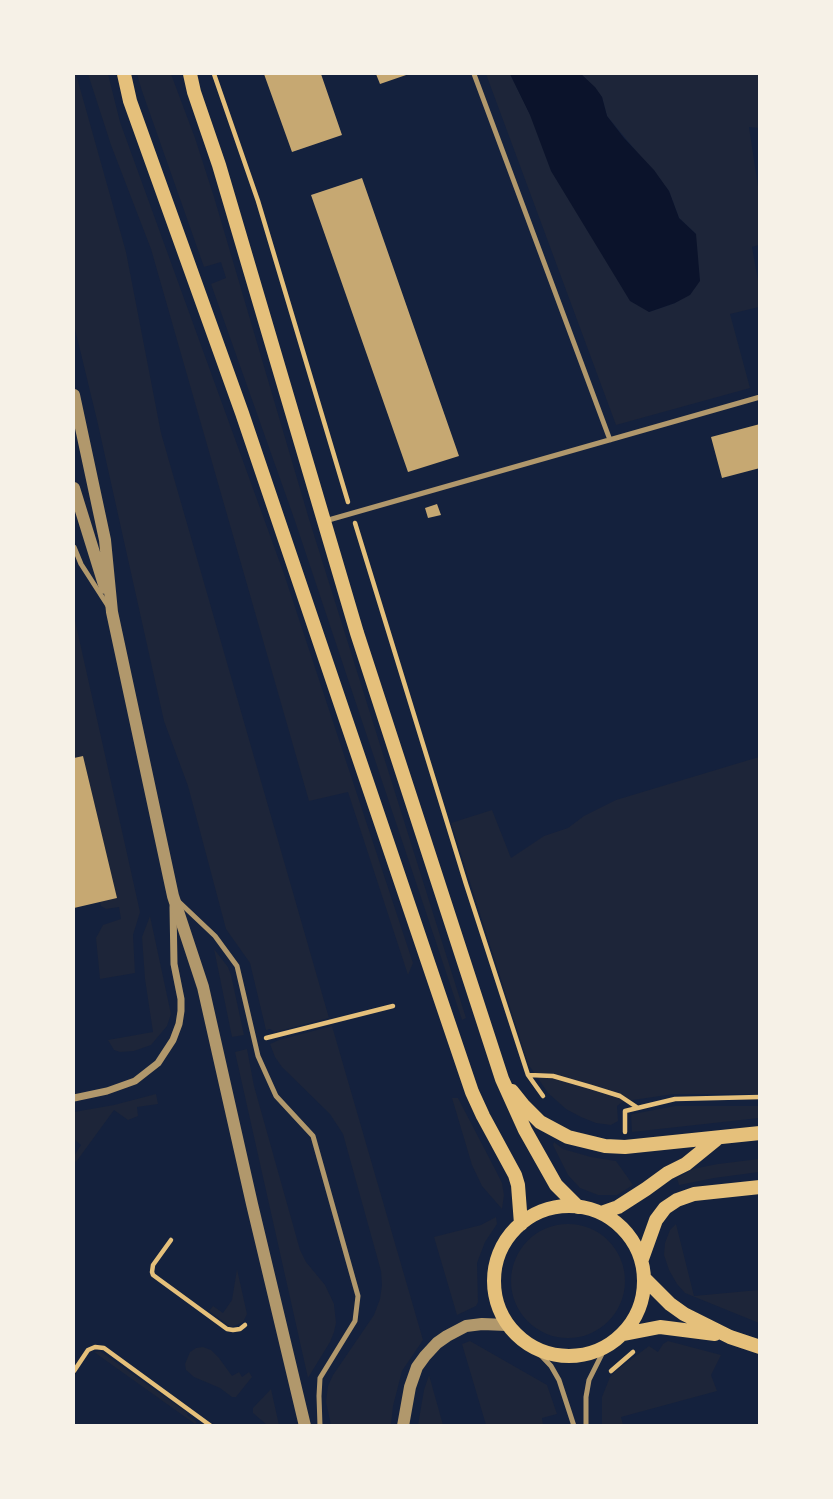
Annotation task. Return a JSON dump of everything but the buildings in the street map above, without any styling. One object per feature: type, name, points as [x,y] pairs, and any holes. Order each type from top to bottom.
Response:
[{"type":"main road","points":[[124,74],[130,100],[246,426],[472,1092],[515,1175],[521,1224]]},
{"type":"main road","points":[[190,74],[361,646],[502,1079],[524,1130],[556,1185],[578,1207]]},
{"type":"main road","points":[[502,1079],[540,1122],[568,1137],[605,1146],[625,1147],[760,1133]]},
{"type":"main road","points":[[601,1213],[618,1207],[686,1164],[719,1137]]},
{"type":"main road","points":[[642,1259],[656,1220],[665,1208],[677,1200],[685,1196],[760,1186]]},
{"type":"main road","points":[[578,1207],[601,1213],[625,1231],[632,1240],[642,1259],[645,1279],[642,1301],[624,1334],[605,1348],[571,1356],[545,1353],[515,1334],[507,1325],[494,1293],[495,1270],[501,1248],[521,1224],[544,1210],[578,1207]]},
{"type":"main road","points":[[645,1279],[684,1314],[730,1337],[760,1347]]},
{"type":"main road","points":[[624,1334],[660,1327],[730,1337]]},
{"type":"street","points":[[74,395],[105,540],[112,612]]},
{"type":"street","points":[[74,488],[112,612],[173,896],[203,987],[306,1426]]},
{"type":"street","points":[[74,1098],[107,1091],[135,1081],[158,1063],[173,1040],[179,1024],[181,999],[174,964],[173,896]]},
{"type":"street","points":[[403,1426],[410,1387],[417,1367],[437,1343],[466,1326],[507,1325]]},
{"type":"lane","points":[[474,74],[610,440]]},
{"type":"lane","points":[[324,522],[760,397]]},
{"type":"lane","points":[[74,547],[81,564],[112,612]]},
{"type":"lane","points":[[173,896],[215,936],[237,966],[258,1056],[276,1096],[313,1136],[358,1296],[355,1321],[320,1378],[320,1426]]},
{"type":"lane","points":[[534,1348],[551,1366],[559,1380],[574,1426]]},
{"type":"lane","points":[[586,1426],[589,1380],[605,1348]]},
{"type":"path","points":[[214,74],[258,201],[466,884],[528,1075],[546,1099]]},
{"type":"path","points":[[265,1038],[393,1006]]},
{"type":"path","points":[[528,1075],[552,1076],[591,1087],[620,1096],[638,1108]]},
{"type":"path","points":[[625,1133],[625,1111],[675,1099],[760,1097]]},
{"type":"path","points":[[171,1240],[153,1265],[153,1275],[227,1328],[240,1329],[245,1325]]},
{"type":"path","points":[[74,1371],[88,1350],[95,1347],[104,1348],[211,1426]]},
{"type":"path","points":[[605,1377],[641,1347]]},
{"type":"shaded area","points":[[74,74],[126,252],[161,433],[329,1018],[275,1032],[266,1030],[250,963],[226,929],[188,786],[164,721],[74,325]]},
{"type":"shaded area","points":[[88,74],[108,74],[120,122],[284,574],[413,963],[408,975],[348,792],[309,801],[151,249],[111,145]]},
{"type":"shaded area","points":[[137,74],[171,74],[195,138],[309,519],[466,1018],[462,1020],[295,521],[211,284],[226,278],[221,262],[204,267]]},
{"type":"shaded area","points":[[486,74],[510,74],[530,114],[649,312],[675,303],[696,234],[679,218],[669,191],[607,116],[602,97],[581,74],[759,74],[759,128],[749,127],[759,193],[759,245],[752,247],[759,286],[759,307],[730,314],[750,388],[616,425]]},
{"type":"shaded area","points":[[510,74],[581,74],[595,87],[602,97],[607,116],[654,170],[669,191],[679,218],[696,234],[700,281],[690,295],[649,312],[630,301],[551,171],[530,115]]},
{"type":"shaded area","points":[[74,616],[140,912],[133,935],[135,973],[100,979],[96,938],[103,925],[121,919],[119,907],[106,909],[101,906],[100,902],[116,898],[83,756],[74,758]]},
{"type":"shaded area","points":[[759,757],[759,1094],[674,1094],[626,1101],[617,1106],[618,1121],[611,1125],[581,1117],[566,1109],[548,1093],[528,1064],[451,823],[492,810],[511,858],[544,836],[568,828],[584,816],[616,800]]},
{"type":"shaded area","points":[[150,916],[171,1014],[167,1026],[151,1045],[134,1051],[120,1052],[114,1050],[108,1040],[153,1032],[142,937]]},
{"type":"shaded area","points":[[214,949],[231,975],[244,1035],[232,1037]]},
{"type":"shaded area","points":[[332,1026],[423,1340],[402,1371],[391,1425],[331,1425],[326,1402],[328,1386],[374,1315],[380,1299],[381,1271],[343,1134],[330,1114],[282,1067],[270,1044]]},
{"type":"shaded area","points":[[247,1049],[254,1086],[300,1250],[325,1285],[334,1304],[334,1332],[308,1378],[235,1052]]},
{"type":"shaded area","points":[[156,1094],[158,1104],[137,1107],[138,1116],[128,1120],[114,1110],[76,1162],[74,1160],[81,1145],[74,1139],[74,1112]]},
{"type":"shaded area","points":[[452,1098],[458,1098],[502,1183],[502,1209],[482,1186],[472,1165]]},
{"type":"shaded area","points":[[675,1106],[759,1106],[759,1118],[632,1132],[631,1115]]},
{"type":"shaded area","points":[[554,1142],[563,1149],[616,1161],[633,1185],[617,1195],[598,1195],[580,1188],[568,1175]]},
{"type":"shaded area","points":[[759,1159],[759,1172],[679,1185],[677,1178],[693,1169]]},
{"type":"shaded area","points":[[496,1217],[497,1224],[485,1242],[477,1263],[478,1302],[476,1306],[457,1315],[434,1237],[481,1225]]},
{"type":"shaded area","points":[[568,1224],[590,1228],[608,1241],[621,1259],[625,1281],[621,1303],[608,1321],[590,1334],[568,1338],[546,1334],[528,1321],[515,1303],[511,1281],[515,1259],[528,1241],[546,1228]]},
{"type":"shaded area","points":[[676,1224],[694,1296],[759,1290],[759,1323],[685,1293],[677,1284],[664,1255],[670,1230]]},
{"type":"shaded area","points":[[237,1269],[247,1314],[243,1322],[232,1327],[209,1311],[213,1306],[223,1313],[232,1300]]},
{"type":"shaded area","points":[[470,1341],[547,1385],[557,1414],[542,1418],[543,1425],[486,1425],[462,1344]]},
{"type":"shaded area","points":[[668,1341],[721,1355],[711,1375],[717,1391],[621,1417],[623,1425],[602,1425],[602,1397],[610,1377],[649,1346],[658,1352]]},
{"type":"shaded area","points":[[203,1347],[219,1358],[232,1376],[239,1372],[242,1377],[249,1372],[252,1377],[236,1397],[194,1377],[186,1370],[185,1364],[190,1352]]},
{"type":"shaded area","points":[[100,1351],[197,1422],[195,1424],[94,1352]]},
{"type":"shaded area","points":[[429,1375],[443,1425],[418,1425]]},
{"type":"shaded area","points":[[271,1389],[279,1425],[267,1425],[253,1413],[253,1408]]}]
